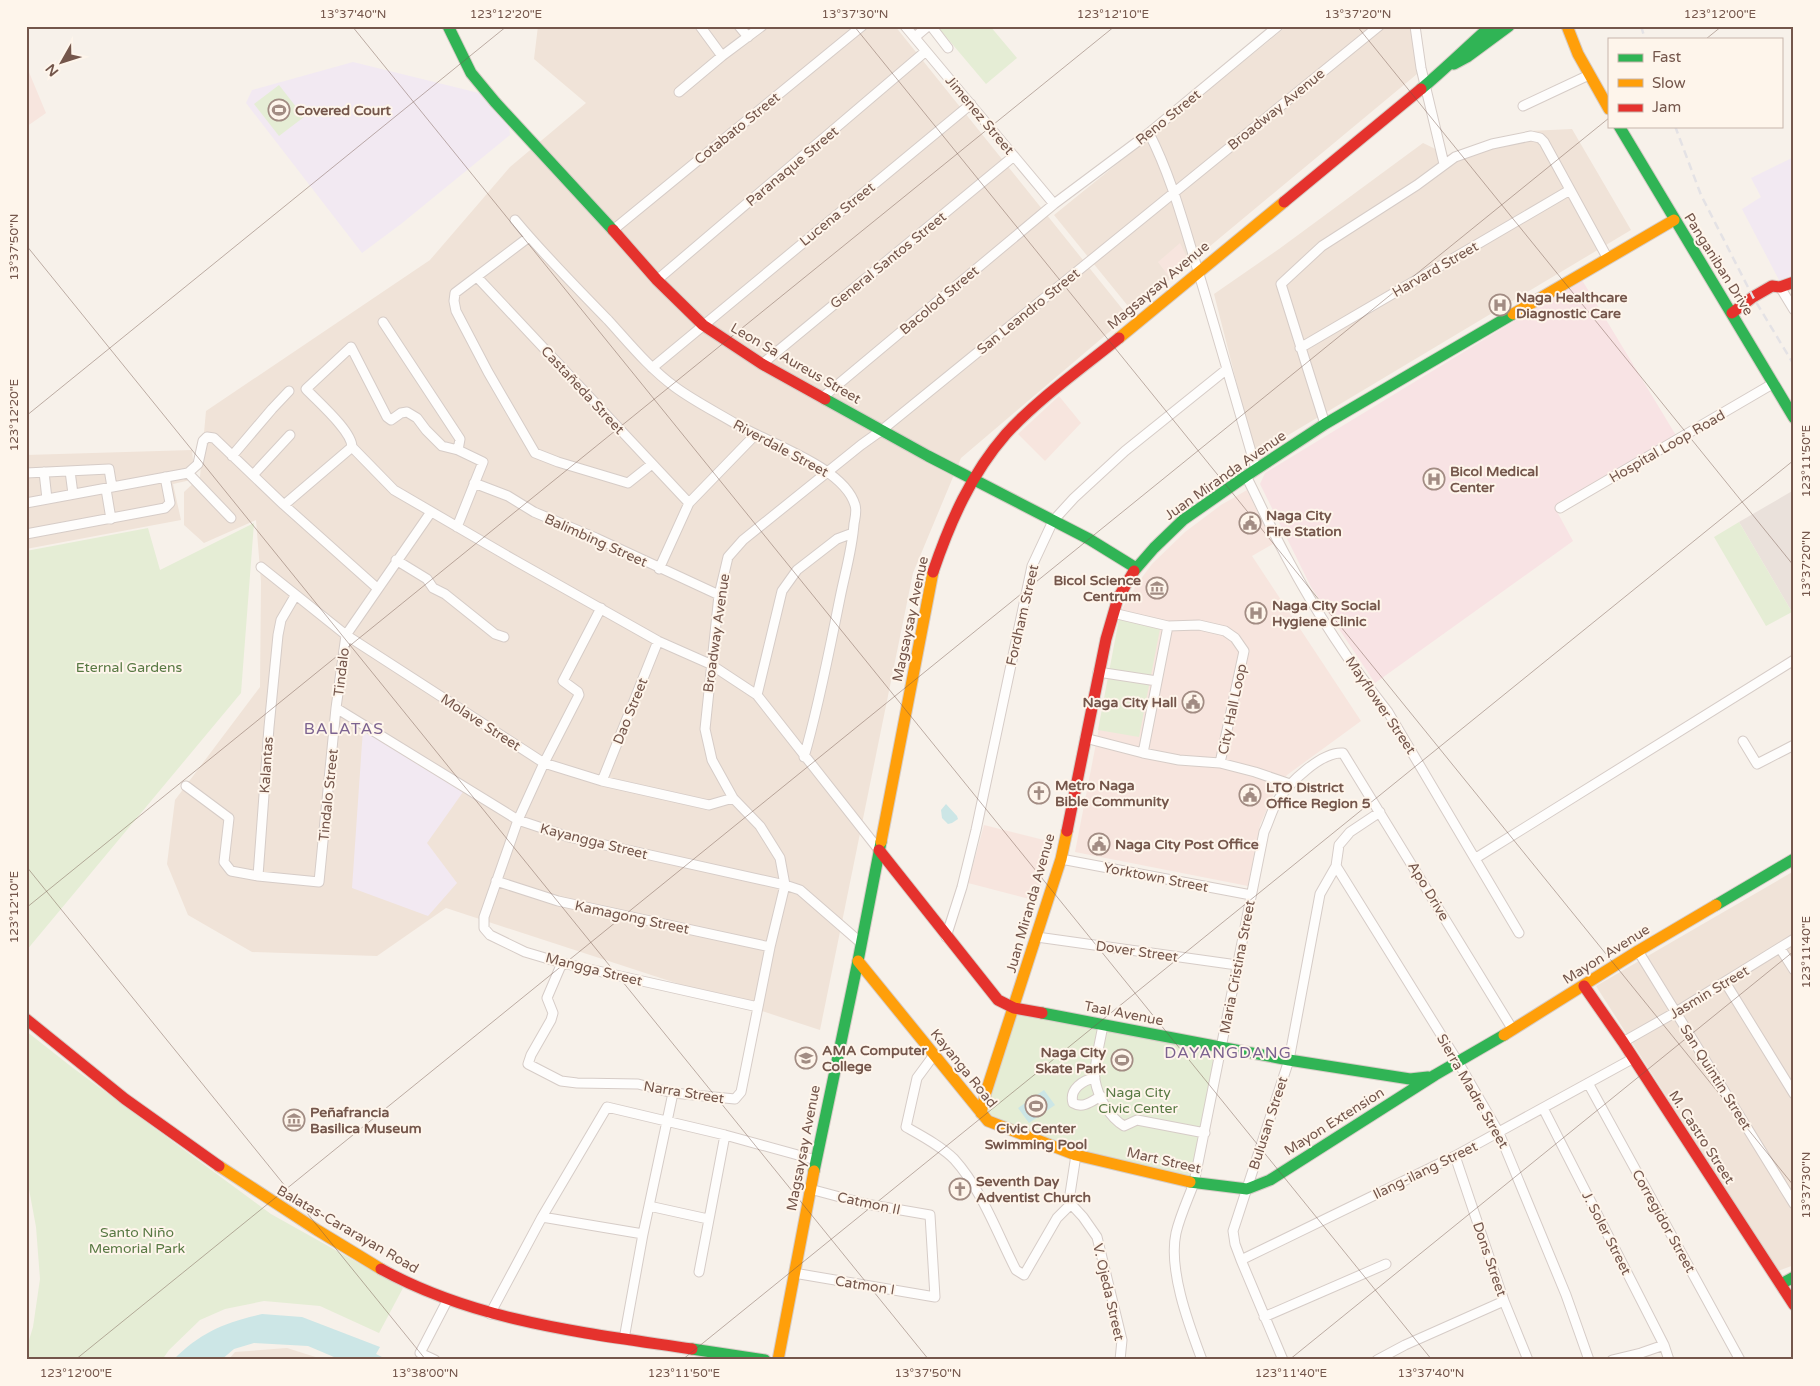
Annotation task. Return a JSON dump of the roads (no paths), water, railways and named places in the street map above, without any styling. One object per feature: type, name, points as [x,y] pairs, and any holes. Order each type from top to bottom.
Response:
[{"type":"street","name":"Leon Sa Aureus Street","points":[[448,26],[471,73],[500,108],[657,280],[703,324],[762,364],[928,456],[1090,539],[1136,568]]},
{"type":"street","points":[[700,26],[722,56]]},
{"type":"street","points":[[739,26],[748,37]]},
{"type":"street","points":[[679,92],[762,26]]},
{"type":"street","name":"Cotabato Street","points":[[613,230],[862,26]]},
{"type":"street","name":"Jimenez Street","points":[[906,26],[1054,204]]},
{"type":"street","points":[[915,37],[929,26],[948,48]]},
{"type":"street","name":"Reno Street","points":[[1054,204],[1149,133],[1278,26]]},
{"type":"street","name":"Broadway Avenue","points":[[1174,193],[1379,26]]},
{"type":"street","points":[[1415,26],[1421,68],[1444,164]]},
{"type":"street","name":"Magsaysay Avenue","points":[[778,1360],[810,1189],[858,961],[933,573],[952,520],[974,478],[990,454],[1013,426],[1198,271],[1447,67],[1491,26]]},
{"type":"street","name":"Magsaysay Avenue","points":[[1447,67],[1467,58],[1509,26]]},
{"type":"street","points":[[1556,26],[1578,54]]},
{"type":"street","points":[[1567,26],[1578,54],[1608,107]]},
{"type":"street","name":"Paranaque Street","points":[[657,280],[926,51]]},
{"type":"street","points":[[1523,106],[1589,75]]},
{"type":"street","name":"Lucena Street","points":[[652,368],[971,104]]},
{"type":"street","name":"Panganiban Drive","points":[[1620,128],[1794,418]]},
{"type":"street","name":"Mayflower Street","points":[[1149,133],[1162,159],[1198,271],[1227,369],[1251,473],[1287,559],[1322,619],[1388,712],[1519,933]]},
{"type":"street","points":[[1325,424],[1281,284],[1322,246],[1417,186],[1455,157],[1492,144],[1531,136],[1540,138],[1544,142],[1608,259]]},
{"type":"street","name":"General Santos Street","points":[[762,364],[1014,156]]},
{"type":"street","name":"Harvard Street","points":[[1300,348],[1570,190]]},
{"type":"street","name":"San Leandro Street","points":[[882,430],[1174,193]]},
{"type":"street","name":"Bacolod Street","points":[[824,397],[1054,204]]},
{"type":"street","name":"Riverdale Street","points":[[515,220],[652,368],[675,387],[755,435],[797,454],[827,472],[840,480],[851,494],[856,508],[849,560],[816,716],[804,757]]},
{"type":"street","name":"Juan Miranda Avenue","points":[[981,1113],[986,1092],[1061,859],[1098,672],[1113,613],[1118,598],[1136,568],[1184,520],[1325,424],[1674,220]]},
{"type":"street","points":[[529,237],[456,293],[454,301],[456,311],[488,372],[535,453],[558,462],[628,483],[652,464]]},
{"type":"street","name":"Castañeda Street","points":[[478,277],[689,503]]},
{"type":"street","points":[[1732,313],[1753,297],[1772,286],[1780,287],[1794,282]]},
{"type":"street","points":[[1780,287],[1794,310]]},
{"type":"street","points":[[383,322],[460,439],[458,450]]},
{"type":"street","points":[[457,527],[483,462],[458,450],[442,446],[417,418],[407,412],[401,413],[391,420],[387,417],[351,347],[306,389],[341,426],[351,439],[352,447],[394,490],[430,512],[658,641],[710,664],[757,695],[879,850]]},
{"type":"street","name":"Fordham Street","points":[[946,938],[962,887],[976,830],[1032,566],[1053,521],[1074,498],[1126,451],[1227,369]]},
{"type":"street","name":"Hospital Loop Road","points":[[1560,508],[1774,383]]},
{"type":"street","points":[[232,456],[289,391]]},
{"type":"street","name":"Broadway Avenue","points":[[785,885],[780,858],[760,826],[733,798],[712,760],[705,729],[718,595],[728,557],[743,540],[882,430]]},
{"type":"street","points":[[253,475],[290,434]]},
{"type":"street","points":[[659,569],[689,503],[755,435]]},
{"type":"street","points":[[26,503],[188,473],[198,464],[202,441],[207,437],[214,438],[284,506],[377,588]]},
{"type":"street","points":[[284,506],[352,447]]},
{"type":"street","points":[[26,473],[109,469],[110,519]]},
{"type":"street","points":[[70,471],[73,494]]},
{"type":"street","points":[[44,472],[47,498]]},
{"type":"street","points":[[188,473],[231,518]]},
{"type":"street","points":[[26,534],[165,508],[170,503],[165,477]]},
{"type":"street","name":"Balimbing Street","points":[[474,483],[508,496],[534,512],[596,538],[718,595]]},
{"type":"street","points":[[346,635],[430,512]]},
{"type":"street","points":[[757,695],[782,591],[797,570],[837,539],[853,533]]},
{"type":"street","points":[[396,560],[426,579],[433,588],[445,594],[495,634],[504,637]]},
{"type":"street","name":"Molave Street","points":[[261,567],[346,635],[544,763],[602,782],[710,805],[733,798]]},
{"type":"street","name":"Kalantas","points":[[258,876],[278,635],[281,620],[295,596]]},
{"type":"street","points":[[496,881],[518,820],[544,763],[579,695],[578,692],[563,681],[600,608]]},
{"type":"street","name":"City Hall Loop","points":[[1113,613],[1168,626],[1199,625],[1224,631],[1235,638],[1244,651],[1220,763]]},
{"type":"street","points":[[1143,753],[1168,626]]},
{"type":"street","name":"Tindalo","points":[[336,708],[346,635]]},
{"type":"street","name":"Dao Street","points":[[602,782],[658,641]]},
{"type":"street","points":[[1476,858],[1794,660]]},
{"type":"street","points":[[1098,672],[1157,680]]},
{"type":"street","name":"Tindalo Street","points":[[258,876],[319,882],[336,708]]},
{"type":"street","name":"Kayangga Street","points":[[336,708],[518,820],[569,837],[785,885],[800,890],[861,943]]},
{"type":"street","points":[[1085,738],[1179,760],[1220,763],[1290,784]]},
{"type":"street","points":[[1743,741],[1758,764],[1794,745]]},
{"type":"street","name":"Maria Cristina Street","points":[[1202,1360],[1188,1324],[1176,1268],[1176,1234],[1194,1183],[1205,1133],[1264,832],[1277,801],[1290,784],[1321,759],[1336,752],[1343,753]]},
{"type":"street","name":"Apo Drive","points":[[1343,753],[1513,1030]]},
{"type":"street","points":[[186,786],[229,818],[224,862],[232,871],[258,876]]},
{"type":"street","name":"Bulusan Street","points":[[1283,1360],[1241,1260],[1233,1232],[1289,1060],[1320,894],[1336,866],[1339,844],[1350,832],[1380,812]]},
{"type":"street","name":"Taal Avenue","points":[[879,850],[946,938],[998,1000],[1014,1008],[1289,1060],[1410,1079],[1435,1075]]},
{"type":"street","name":"Yorktown Street","points":[[1061,859],[1251,895]]},
{"type":"street","name":"Mayon Avenue","points":[[1435,1075],[1513,1030],[1638,951],[1794,859]]},
{"type":"street","name":"Sierra Madre Street","points":[[1336,866],[1458,1062],[1499,1132],[1566,1295],[1589,1360]]},
{"type":"street","name":"Kamagong Street","points":[[496,881],[558,901],[770,946]]},
{"type":"street","name":"Mangga Street","points":[[496,881],[484,917],[484,928],[490,935],[525,952],[562,963],[758,1007]]},
{"type":"street","name":"Narra Street","points":[[562,963],[547,998],[553,1014],[551,1020],[530,1055],[528,1064],[561,1081],[638,1084],[673,1093],[735,1099],[741,1092],[770,946],[785,885]]},
{"type":"street","name":"Dover Street","points":[[1037,937],[1237,965]]},
{"type":"street","name":"Jasmin Street","points":[[1622,1042],[1676,1012],[1794,940]]},
{"type":"street","points":[[1780,948],[1794,970]]},
{"type":"street","name":"San Quintin Street","points":[[1638,951],[1794,1204]]},
{"type":"street","name":"Kayanga Road","points":[[858,961],[988,1121],[1076,1155]]},
{"type":"street","points":[[1725,982],[1794,1094]]},
{"type":"street","name":"M. Castro Street","points":[[1584,986],[1794,1305]]},
{"type":"street","name":"Balatas-Cararayan Road","points":[[26,1019],[76,1062],[174,1134],[269,1200],[328,1238],[391,1274],[448,1300],[490,1314],[550,1327],[765,1360]]},
{"type":"street","points":[[1104,1025],[1095,1078],[1105,1106],[1119,1123],[1124,1126],[1136,1120],[1205,1133]]},
{"type":"street","points":[[934,1055],[917,1078],[906,1127],[953,1158],[974,1186],[1016,1270],[1024,1275],[1057,1218],[1071,1204],[1072,1178],[1076,1155]]},
{"type":"street","name":"Ilang-ilang Street","points":[[1241,1260],[1455,1156],[1632,1059]]},
{"type":"street","name":"Mayon Extension","points":[[1247,1189],[1270,1180],[1435,1075]]},
{"type":"street","points":[[1095,1078],[1088,1079],[1078,1086],[1073,1092],[1073,1103],[1078,1106],[1083,1105],[1101,1096]]},
{"type":"street","name":"Corregidor Street","points":[[1588,1083],[1740,1360]]},
{"type":"street","points":[[965,1093],[986,1092]]},
{"type":"street","points":[[624,1339],[643,1234],[673,1093]]},
{"type":"street","points":[[490,1314],[542,1217],[607,1107],[725,1135],[816,1160]]},
{"type":"street","name":"J. Soler Street","points":[[1544,1108],[1664,1346],[1669,1360]]},
{"type":"street","points":[[698,1272],[725,1135]]},
{"type":"street","name":"Mart Street","points":[[1076,1155],[1194,1183],[1247,1189]]},
{"type":"street","name":"Dons Street","points":[[1455,1156],[1504,1301],[1528,1360]]},
{"type":"street","name":"Catmon II","points":[[810,1189],[866,1204],[930,1214],[936,1297]]},
{"type":"street","name":"V. Ojeda Street","points":[[1071,1204],[1097,1237],[1122,1340],[1120,1360]]},
{"type":"street","points":[[649,1206],[708,1219]]},
{"type":"street","points":[[542,1217],[643,1234]]},
{"type":"street","points":[[1264,1317],[1386,1264]]},
{"type":"street","name":"Catmon I","points":[[794,1274],[936,1297]]},
{"type":"street","points":[[1781,1284],[1794,1277]]},
{"type":"street","points":[[435,1360],[420,1353],[448,1300]]},
{"type":"street","points":[[1377,1360],[1405,1345],[1504,1301]]},
{"type":"street","points":[[1612,1360],[1664,1346]]},
{"type":"water","points":[[946,804],[958,819],[948,824],[942,818],[941,810]]},
{"type":"water","name":"Civic Center Swimming Pool","points":[[1044,1090],[1055,1105],[1029,1123],[1018,1108]]},
{"type":"water","points":[[262,1314],[302,1317],[380,1347],[376,1354],[388,1360],[341,1360],[308,1346],[254,1343],[234,1349],[221,1360],[173,1360],[193,1342],[214,1330],[236,1321]]},
{"type":"railway","points":[[1641,26],[1645,38]]},
{"type":"railway","points":[[1676,128],[1701,195],[1753,297],[1794,365]]},
{"type":"place","name":"Covered Court","points":[[279,110]]},
{"type":"place","name":"Naga Healthcare Diagnostic Care","points":[[1500,305]]},
{"type":"place","name":"Bicol Medical Center","points":[[1434,479]]},
{"type":"place","name":"Naga City Fire Station","points":[[1250,523]]},
{"type":"place","name":"Bicol Science Centrum","points":[[1157,588]]},
{"type":"place","name":"Naga City Social Hygiene Clinic","points":[[1256,613]]},
{"type":"place","name":"Naga City Hall","points":[[1193,702]]},
{"type":"place","name":"Metro Naga Bible Community","points":[[1039,793]]},
{"type":"place","name":"LTO District Office Region 5","points":[[1250,795]]},
{"type":"place","name":"Naga City Post Office","points":[[1099,844]]},
{"type":"place","name":"AMA Computer College","points":[[806,1058]]},
{"type":"place","name":"Naga City Skate Park","points":[[1122,1060]]},
{"type":"place","name":"Civic Center Swimming Pool","points":[[1036,1106]]},
{"type":"place","name":"Peñafrancia Basilica Museum","points":[[294,1120]]},
{"type":"place","name":"Seventh Day Adventist Church","points":[[960,1189]]},
{"type":"district","name":"BALATAS","points":[[344,728]]},
{"type":"district","name":"DAYANGDANG","points":[[1228,1052]]},
{"type":"park label","name":"Eternal Gardens","points":[[129,667]]},
{"type":"park label","name":"Naga City Civic Center","points":[[1138,1100]]},
{"type":"park label","name":"Santo Niño Memorial Park","points":[[137,1240]]}]
